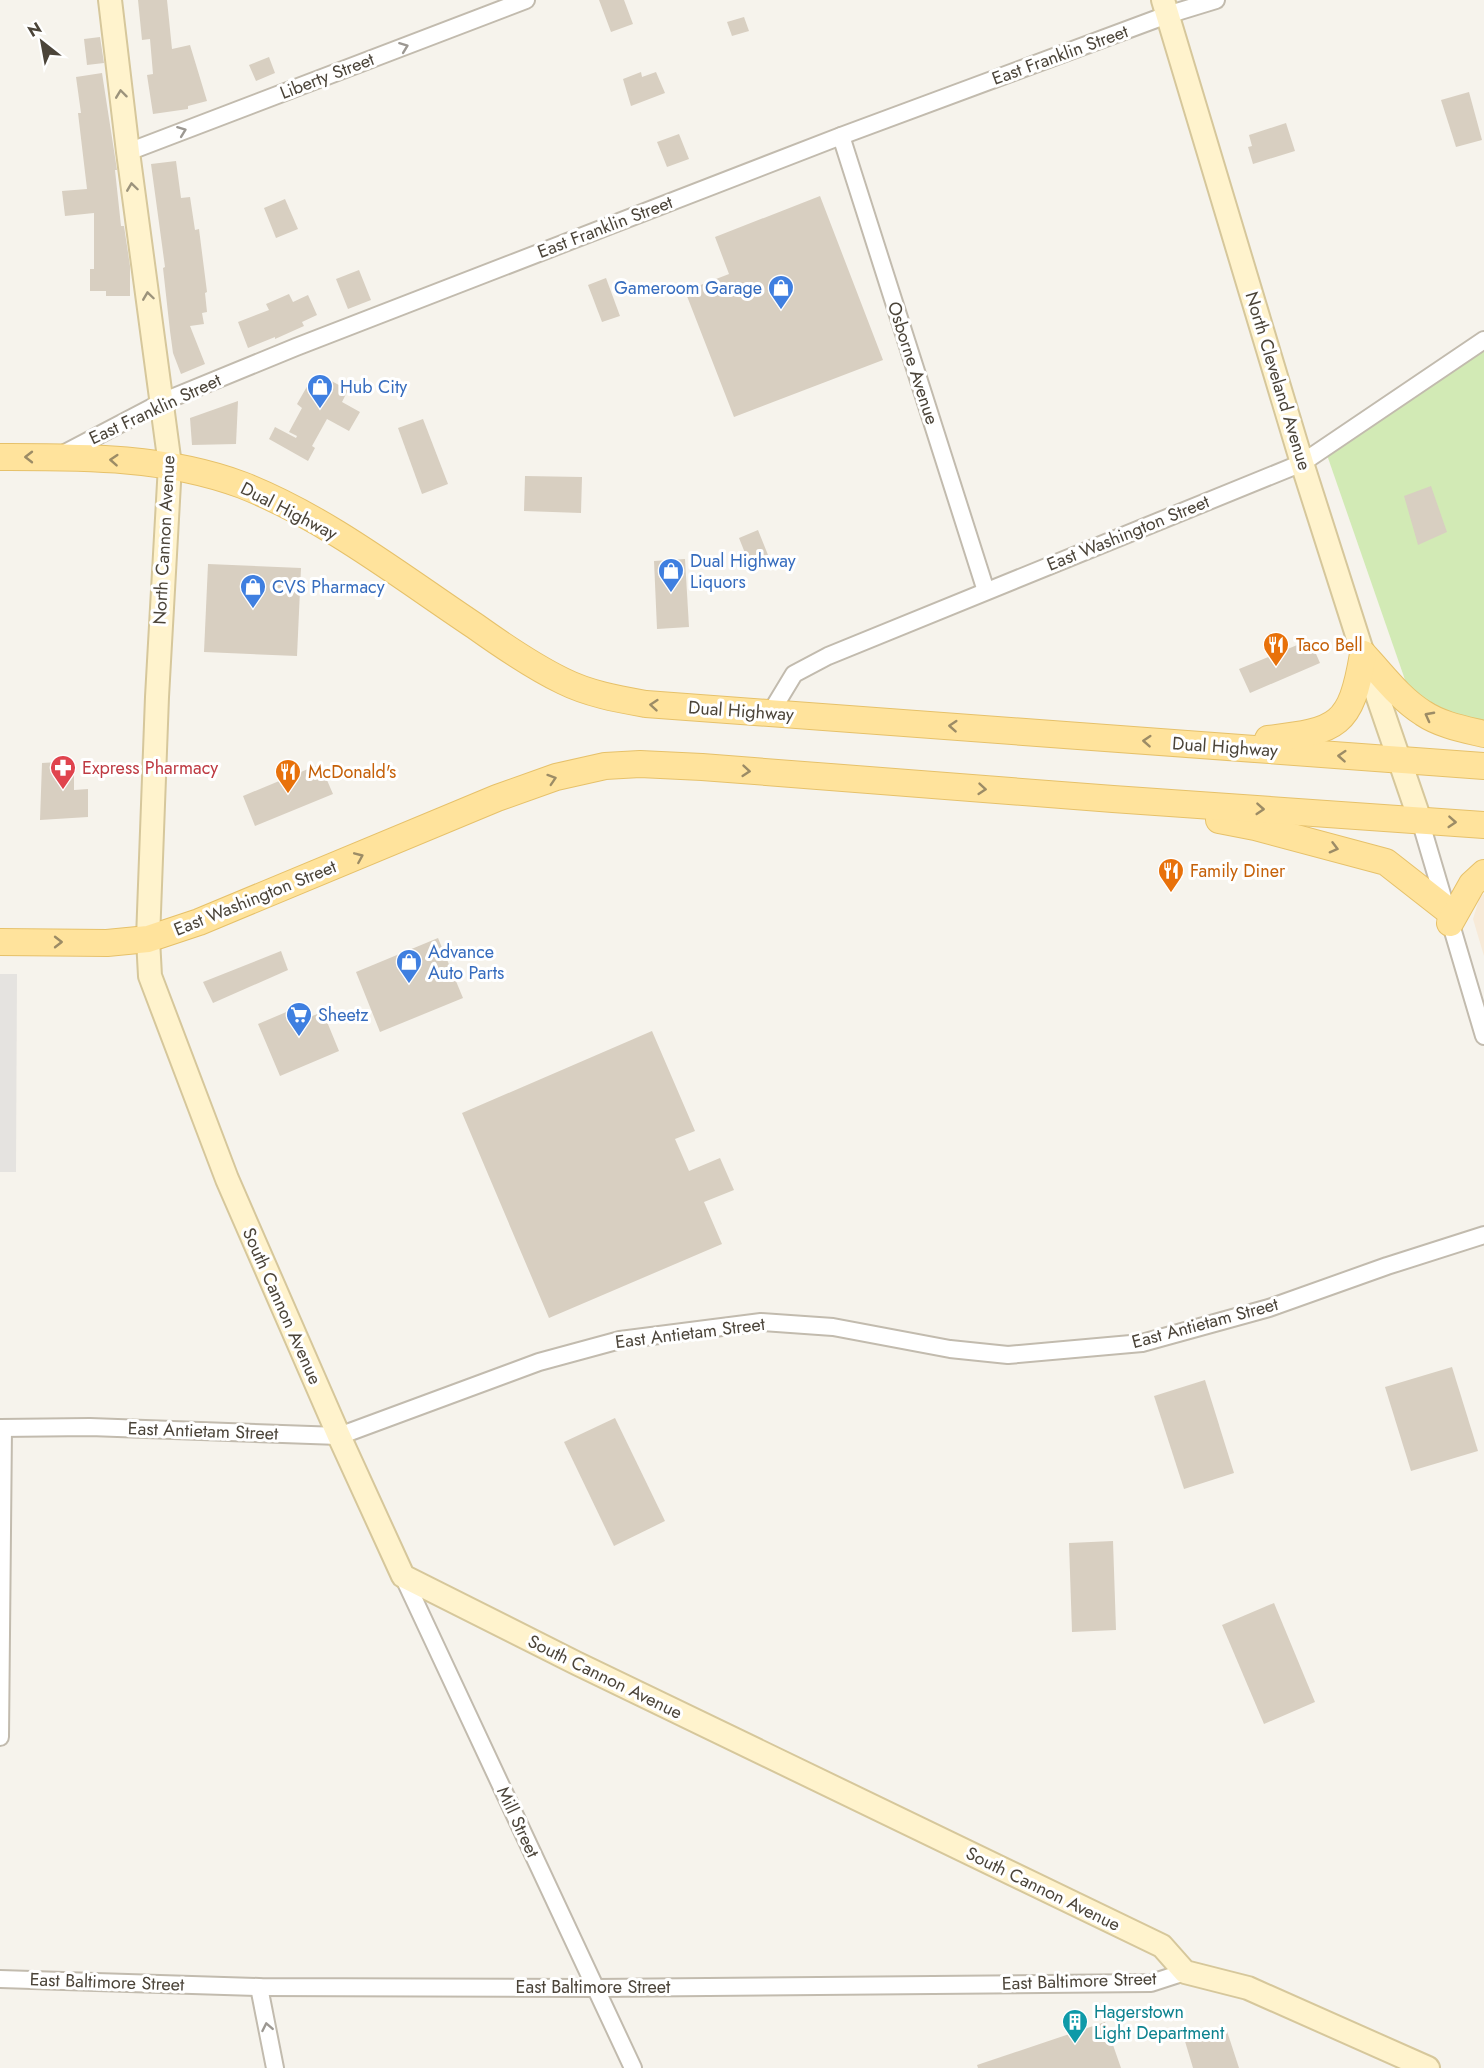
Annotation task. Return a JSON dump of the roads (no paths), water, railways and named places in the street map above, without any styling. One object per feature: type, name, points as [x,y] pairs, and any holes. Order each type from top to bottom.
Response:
[{"type":"main road","name":"East Franklin Street","points":[[0,456],[58,456]]},
{"type":"main road","name":"Dual Highway","points":[[58,456],[170,465],[242,485],[293,509],[352,543],[523,659],[565,682],[599,694],[646,704],[1484,766]]},
{"type":"main road","points":[[1363,654],[1405,699],[1423,713],[1450,726],[1484,734]]},
{"type":"main road","points":[[1207,745],[1306,734],[1328,728],[1351,704],[1357,687],[1363,654]]},
{"type":"main road","name":"East Washington Street","points":[[0,942],[106,942],[148,939],[185,928],[281,890],[497,798],[556,777],[605,766],[640,764],[702,767],[1113,800]]},
{"type":"main road","points":[[1113,800],[1484,825]]},
{"type":"main road","points":[[1113,800],[1256,827],[1386,862],[1448,916],[1472,884],[1484,873]]},
{"type":"street","name":"North Cannon Avenue","points":[[110,0],[170,465],[157,697],[148,939]]},
{"type":"street","name":"Liberty Street","points":[[128,152],[526,0]]},
{"type":"street","name":"East Franklin Street","points":[[58,456],[162,402],[296,347],[841,136],[1165,7],[1216,0]]},
{"type":"street","name":"North Cleveland Avenue","points":[[1165,7],[1302,463],[1363,654],[1420,820]]},
{"type":"street","name":"Osborne Avenue","points":[[841,136],[986,591]]},
{"type":"street","name":"East Washington Street","points":[[771,712],[794,674],[828,656],[1302,463],[1484,340]]},
{"type":"street","points":[[1420,820],[1484,1036]]},
{"type":"street","name":"South Cannon Avenue","points":[[148,939],[150,976],[227,1179],[403,1576],[586,1669],[1162,1946],[1185,1972]]},
{"type":"street","name":"East Antietam Street","points":[[2,1428],[90,1427],[339,1436],[539,1362],[620,1340],[761,1322],[833,1327],[950,1349],[1008,1355],[1143,1343],[1269,1308],[1484,1234]]},
{"type":"street","points":[[0,1737],[2,1428]]},
{"type":"street","name":"Mill Street","points":[[403,1576],[633,2068]]},
{"type":"street","points":[[1185,1972],[1248,1988],[1428,2068]]},
{"type":"street","name":"East Baltimore Street","points":[[0,1979],[259,1986],[596,1988],[1151,1983],[1185,1972]]},
{"type":"street","points":[[259,1986],[275,2068]]},
{"type":"place","name":"Gameroom Garage","points":[[781,311]]},
{"type":"place","name":"Hub City","points":[[320,410]]},
{"type":"place","name":"Dual Highway Liquors","points":[[671,594]]},
{"type":"place","name":"CVS Pharmacy","points":[[253,610]]},
{"type":"place","name":"Taco Bell","points":[[1276,668]]},
{"type":"place","name":"Express Pharmacy","points":[[63,791]]},
{"type":"place","name":"McDonald's","points":[[288,795]]},
{"type":"place","name":"Family Diner","points":[[1171,894]]},
{"type":"place","name":"Advance Auto Parts","points":[[409,985]]},
{"type":"place","name":"Sheetz","points":[[299,1038]]},
{"type":"place","name":"Hagerstown Light Department","points":[[1075,2045]]}]
